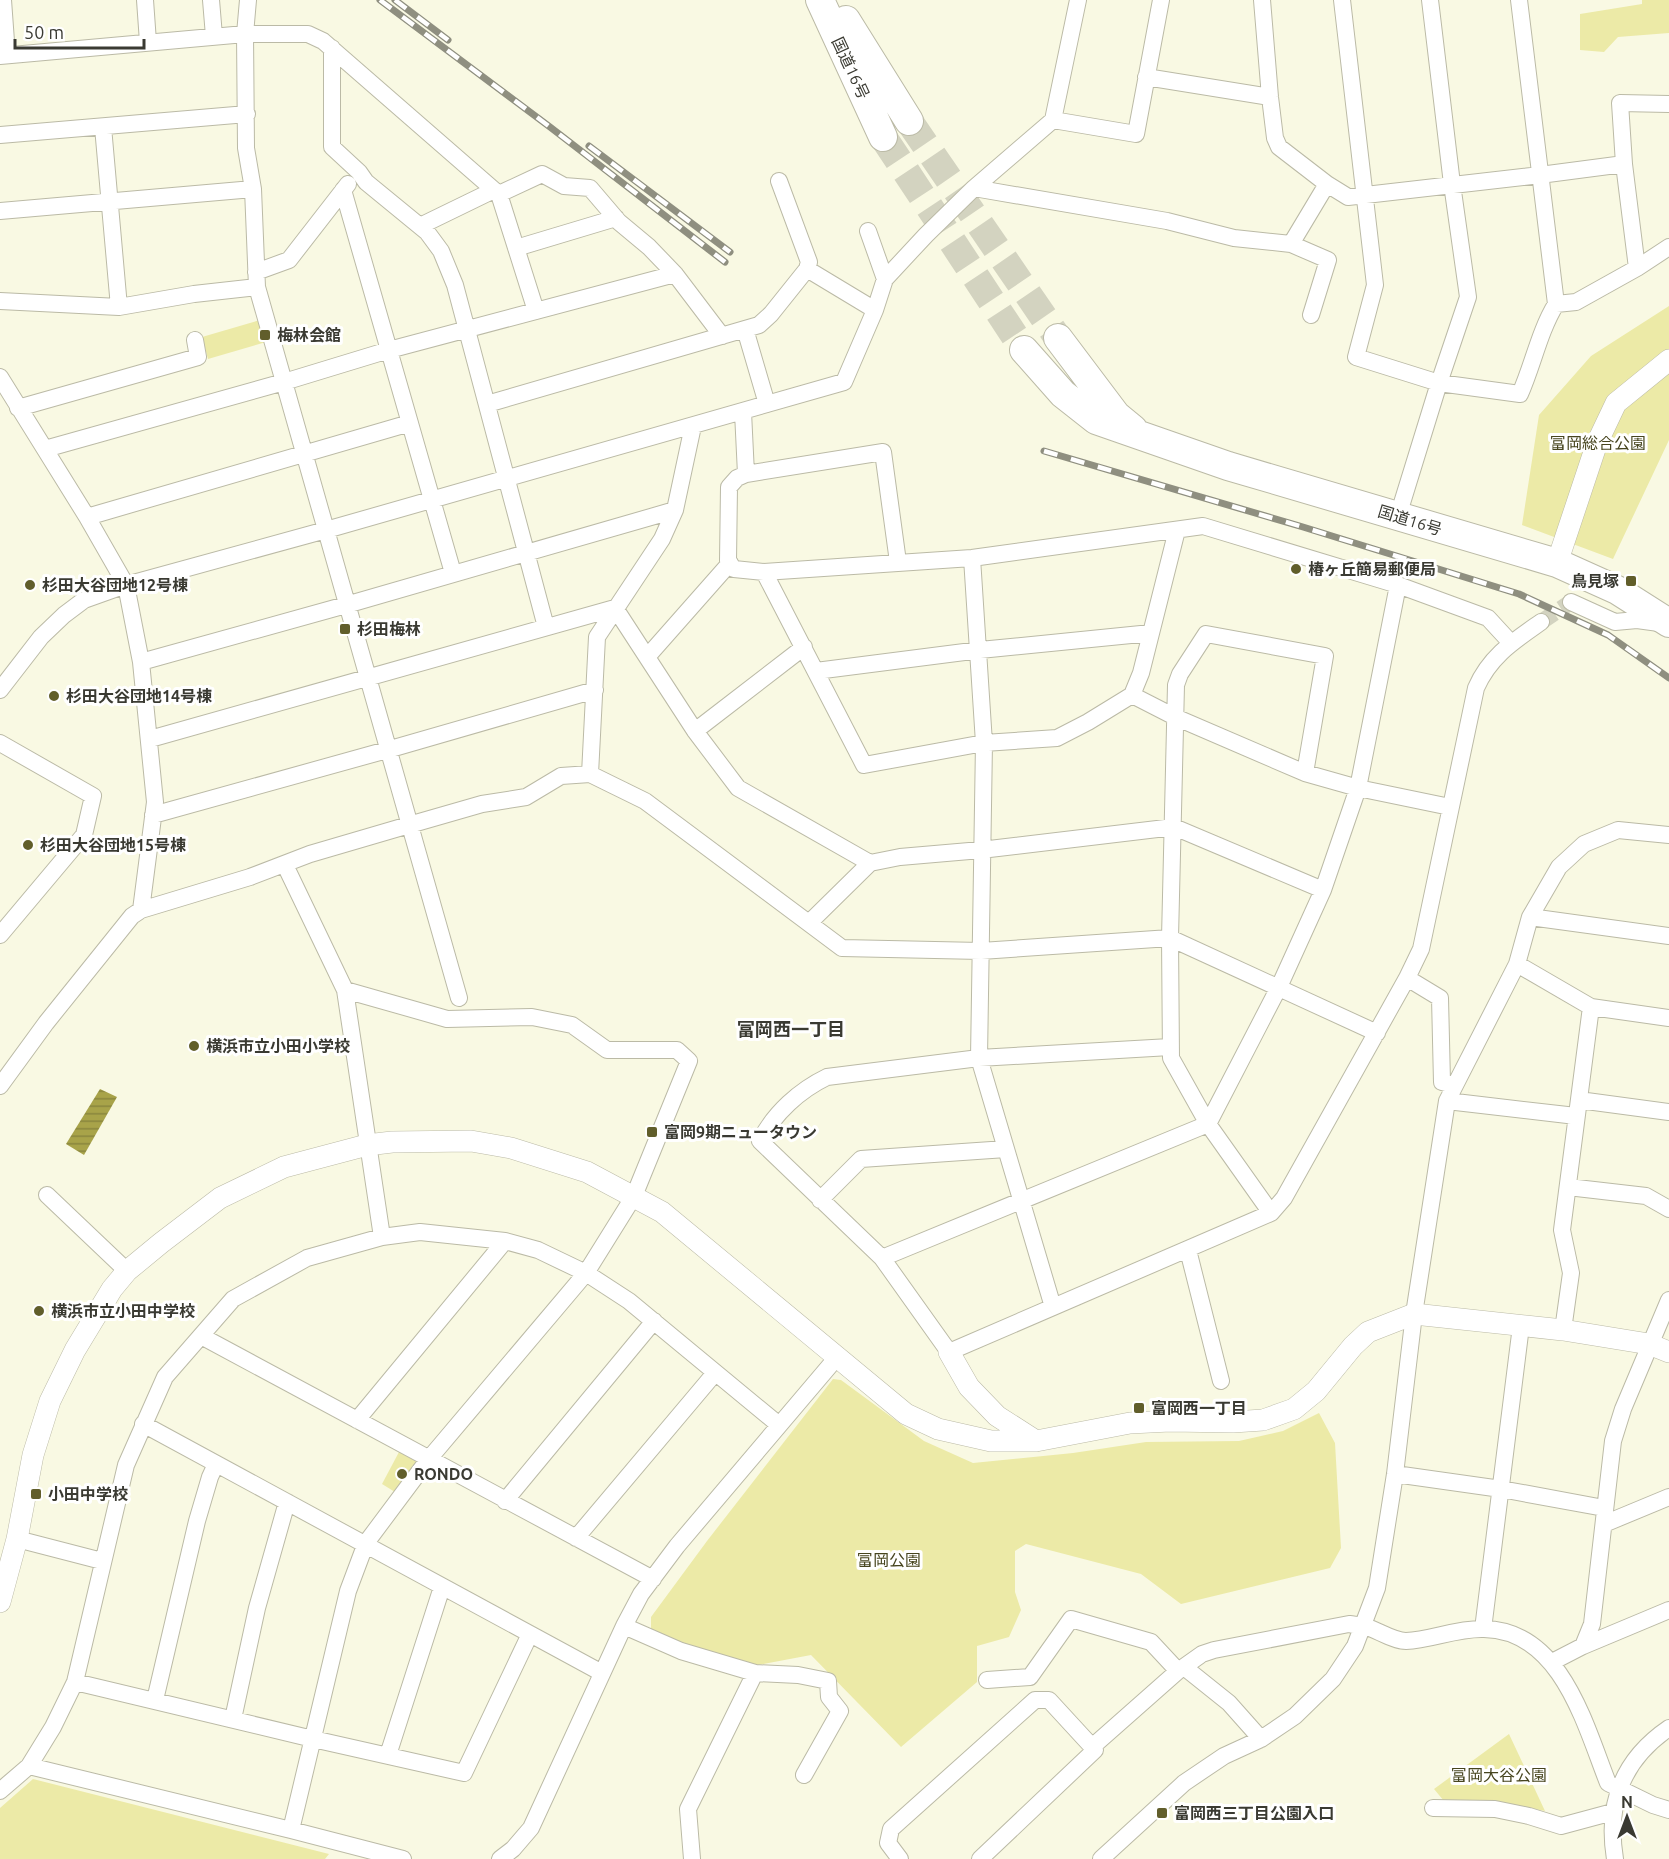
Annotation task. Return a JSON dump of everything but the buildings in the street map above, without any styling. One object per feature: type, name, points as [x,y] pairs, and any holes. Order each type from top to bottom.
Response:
[{"type":"highway","name":"国道16号","points":[[820,0],[883,137]]},
{"type":"highway","name":"国道16号","points":[[833,0],[909,121]]},
{"type":"highway","name":"国道16号","points":[[1058,338],[1116,415],[1143,436]]},
{"type":"highway","name":"国道16号","points":[[1024,350],[1063,394],[1096,420],[1228,466],[1557,563],[1617,590],[1669,624]]},
{"type":"street","points":[[3,0],[3,56],[245,34],[308,34],[323,41],[497,192],[536,311]]},
{"type":"street","points":[[145,0],[148,42]]},
{"type":"street","points":[[211,0],[214,36]]},
{"type":"street","points":[[248,0],[245,34],[246,148],[253,189],[257,279],[346,605],[369,677],[387,750],[459,998]]},
{"type":"street","points":[[0,690],[41,638],[64,615],[84,600],[126,585],[844,382],[875,310],[885,279],[926,234],[1053,120],[1078,0]]},
{"type":"street","points":[[1053,120],[1136,134],[1161,0]]},
{"type":"street","points":[[1262,0],[1275,138],[1279,147],[1348,197],[1624,164]]},
{"type":"street","points":[[1342,0],[1375,285],[1356,357],[1438,383],[1520,394],[1529,374],[1546,320],[1556,304],[1520,0]]},
{"type":"street","points":[[1398,516],[1438,383],[1468,297],[1430,0]]},
{"type":"street","points":[[332,48],[332,147],[359,172],[366,182],[427,232],[441,251],[455,285],[546,627]]},
{"type":"street","points":[[1146,77],[1270,97]]},
{"type":"street","points":[[1637,268],[1624,164],[1620,103],[1669,104]]},
{"type":"street","points":[[0,135],[246,114]]},
{"type":"street","points":[[103,127],[119,306]]},
{"type":"street","points":[[0,301],[119,306],[257,279],[289,260],[359,172]]},
{"type":"street","points":[[420,226],[542,174],[564,186],[590,188],[616,218],[675,274],[722,336]]},
{"type":"street","points":[[487,404],[759,325],[771,314],[807,269],[809,262],[779,181]]},
{"type":"street","points":[[1291,244],[1327,184]]},
{"type":"street","points":[[975,188],[1167,220],[1234,238],[1291,244],[1328,260],[1311,315]]},
{"type":"street","points":[[0,211],[253,189]]},
{"type":"street","points":[[344,190],[453,573]]},
{"type":"street","points":[[516,248],[616,218]]},
{"type":"street","points":[[868,231],[885,279]]},
{"type":"street","points":[[1556,304],[1576,302],[1669,247]]},
{"type":"street","points":[[807,269],[875,310]]},
{"type":"street","points":[[45,448],[284,382],[389,350],[675,274]]},
{"type":"street","points":[[745,329],[767,404]]},
{"type":"street","points":[[18,408],[198,357],[195,340]]},
{"type":"street","points":[[1557,563],[1597,443],[1616,403],[1669,360]]},
{"type":"street","points":[[0,377],[87,517],[126,585],[141,662],[155,802],[141,910]]},
{"type":"street","points":[[742,412],[746,474]]},
{"type":"street","points":[[87,517],[410,423]]},
{"type":"street","points":[[590,774],[597,638],[662,539],[675,510],[693,426]]},
{"type":"street","points":[[898,562],[883,452],[746,474],[737,478],[729,487],[730,563],[734,569],[764,572],[972,558],[1203,526],[1398,585],[1488,618],[1511,643]]},
{"type":"street","points":[[141,662],[675,510]]},
{"type":"street","points":[[764,572],[864,765],[984,743],[1057,738],[1132,695],[1141,673],[1177,530]]},
{"type":"street","points":[[972,558],[980,650],[984,743],[979,1058],[1053,1306]]},
{"type":"street","points":[[647,657],[730,563]]},
{"type":"street","points":[[882,1258],[1208,1124],[1279,987],[1323,890],[1358,788],[1398,585]]},
{"type":"street","points":[[1571,602],[1616,622],[1637,620],[1669,624]]},
{"type":"street","points":[[150,738],[615,608]]},
{"type":"street","points":[[615,608],[695,730],[738,788],[870,863]]},
{"type":"street","points":[[949,1352],[1271,1213],[1284,1198],[1377,1033],[1421,949],[1476,688],[1483,672],[1511,643],[1541,622]]},
{"type":"street","points":[[816,671],[980,650],[1151,633]]},
{"type":"street","points":[[1271,1213],[1208,1124],[1170,1058],[1170,938],[1176,685],[1180,674],[1206,633],[1325,656],[1305,773]]},
{"type":"street","points":[[695,730],[804,647]]},
{"type":"street","points":[[153,814],[596,690]]},
{"type":"street","points":[[1132,695],[1175,717],[1305,773],[1358,788],[1450,807]]},
{"type":"street","points":[[0,743],[93,796],[84,835],[0,935]]},
{"type":"street","points":[[0,1086],[132,916],[141,910],[285,865],[310,854],[482,804],[526,797],[561,776],[590,774],[645,801],[842,948],[981,951],[1170,938],[1377,1033]]},
{"type":"street","points":[[809,923],[870,863],[900,857],[981,850],[1174,827],[1323,890]]},
{"type":"street","points":[[1111,1856],[1184,1783],[1224,1756],[1261,1739],[1295,1716],[1333,1679],[1355,1646],[1377,1588],[1395,1474],[1414,1314],[1447,1101],[1517,964],[1530,917],[1559,867],[1584,844],[1618,830],[1669,835]]},
{"type":"street","points":[[285,865],[345,990],[382,1237]]},
{"type":"street","points":[[1530,917],[1669,936]]},
{"type":"street","points":[[1517,964],[1591,1007],[1669,1017]]},
{"type":"street","points":[[1407,978],[1440,998],[1442,1082],[1454,1085]]},
{"type":"street","points":[[291,1830],[348,1591],[366,1543],[428,1460],[586,1273],[634,1196],[689,1061],[677,1050],[607,1050],[572,1024],[532,1017],[447,1019],[345,990]]},
{"type":"street","points":[[1563,1330],[1571,1273],[1562,1230],[1591,1007]]},
{"type":"street","points":[[1036,1441],[997,1416],[976,1395],[949,1352],[882,1258],[760,1141],[768,1126],[807,1086],[827,1077],[979,1058],[1170,1047]]},
{"type":"street","points":[[1447,1101],[1669,1112]]},
{"type":"street","points":[[0,1602],[17,1539],[33,1455],[50,1401],[84,1333],[112,1289],[127,1271],[160,1243],[220,1198],[284,1167],[367,1145],[392,1142],[471,1141],[511,1148],[587,1172],[662,1212],[906,1414],[938,1429],[991,1442],[1036,1441],[1130,1423],[1263,1420],[1294,1409],[1316,1391],[1353,1346],[1368,1332],[1414,1314],[1563,1330],[1649,1344],[1669,1352]]},
{"type":"street","points":[[820,1200],[861,1159],[1006,1149]]},
{"type":"street","points":[[1568,1187],[1646,1196],[1669,1209]]},
{"type":"street","points":[[47,1195],[127,1271]]},
{"type":"street","points":[[0,1791],[29,1766],[53,1727],[75,1682],[126,1464],[165,1377],[233,1299],[307,1258],[382,1237],[420,1232],[505,1241],[538,1251],[586,1273],[629,1301],[779,1425]]},
{"type":"street","points":[[357,1420],[505,1241]]},
{"type":"street","points":[[1188,1250],[1221,1381]]},
{"type":"street","points":[[1583,1646],[1592,1624],[1613,1442],[1623,1409],[1669,1300]]},
{"type":"street","points":[[505,1501],[654,1321]]},
{"type":"street","points":[[1483,1629],[1521,1326]]},
{"type":"street","points":[[201,1336],[652,1579]]},
{"type":"street","points":[[500,1859],[513,1849],[531,1828],[641,1594],[677,1546],[838,1356]]},
{"type":"street","points":[[576,1539],[715,1373]]},
{"type":"street","points":[[143,1424],[602,1673]]},
{"type":"street","points":[[155,1700],[197,1521],[216,1464]]},
{"type":"street","points":[[1395,1474],[1501,1489],[1604,1516],[1669,1497]]},
{"type":"street","points":[[233,1719],[257,1608],[287,1502]]},
{"type":"street","points":[[17,1539],[102,1561]]},
{"type":"street","points":[[388,1755],[442,1587]]},
{"type":"street","points":[[1552,1662],[1583,1646],[1669,1611]]},
{"type":"street","points":[[987,1680],[1030,1677],[1071,1619],[1151,1642],[1181,1669],[1229,1703],[1261,1739]]},
{"type":"street","points":[[1092,1747],[1181,1669],[1202,1654],[1214,1650],[1349,1624],[1364,1626],[1406,1641],[1460,1631],[1502,1630],[1521,1638],[1552,1662],[1572,1693],[1608,1783],[1653,1805],[1669,1810]]},
{"type":"street","points":[[624,1626],[681,1652],[755,1673],[798,1675],[828,1681],[829,1697],[840,1711],[804,1775]]},
{"type":"street","points":[[75,1682],[464,1773],[530,1634]]},
{"type":"street","points":[[692,1859],[688,1809],[755,1673]]},
{"type":"street","points":[[900,1859],[888,1843],[891,1829],[1035,1700],[1049,1700],[1095,1750],[980,1859]]},
{"type":"street","points":[[1615,1859],[1613,1812],[1618,1788],[1644,1749],[1669,1728]]},
{"type":"street","points":[[29,1766],[403,1859]]},
{"type":"street","points":[[1433,1808],[1495,1809],[1561,1826],[1613,1812]]},
{"type":"green space","points":[[1642,0],[1669,0],[1669,33],[1618,37],[1604,52],[1580,50],[1580,14],[1642,4]]},
{"type":"green space","name":"富岡総合公園","points":[[1669,306],[1669,440],[1613,559],[1522,525],[1539,415],[1591,356]]},
{"type":"green space","points":[[260,320],[266,342],[208,359],[202,337]]},
{"type":"green space","name":"富岡公園","points":[[833,1379],[841,1380],[924,1441],[973,1463],[1073,1453],[1146,1442],[1239,1441],[1283,1431],[1319,1413],[1335,1443],[1341,1548],[1330,1568],[1181,1604],[1141,1574],[1026,1544],[1015,1551],[1015,1592],[1021,1610],[1009,1637],[977,1646],[977,1682],[901,1747],[811,1655],[758,1665],[670,1643],[651,1632],[651,1617]]},
{"type":"green space","points":[[399,1452],[417,1462],[395,1492],[382,1484]]},
{"type":"green space","name":"富岡大谷公園","points":[[1509,1734],[1545,1811],[1502,1803],[1444,1801],[1434,1789]]},
{"type":"green space","points":[[33,1779],[329,1854],[325,1859],[0,1859],[0,1808]]},
{"type":"shaded area","points":[[100,1089],[117,1097],[84,1155],[66,1144]]},
{"type":"tunnel","points":[[909,121],[1058,338]]},
{"type":"tunnel","points":[[883,137],[1024,350]]},
{"type":"tunnel","points":[[1541,622],[1571,602]]},
{"type":"railway","points":[[380,0],[725,262]]},
{"type":"railway","points":[[395,0],[448,40]]},
{"type":"railway","points":[[589,146],[730,252]]},
{"type":"railway","points":[[1044,451],[1303,527],[1519,594],[1608,635],[1669,678]]},
{"type":"place","name":"梅林会館","points":[[265,335]]},
{"type":"place","name":"椿ヶ丘簡易郵便局","points":[[1296,569]]},
{"type":"place","name":"鳥見塚","points":[[1631,581]]},
{"type":"place","name":"杉田大谷団地12号棟","points":[[30,585]]},
{"type":"place","name":"杉田梅林","points":[[345,629]]},
{"type":"place","name":"杉田大谷団地14号棟","points":[[54,696]]},
{"type":"place","name":"杉田大谷団地15号棟","points":[[28,845]]},
{"type":"place","name":"横浜市立小田小学校","points":[[194,1046]]},
{"type":"place","name":"富岡9期ニュータウン","points":[[652,1132]]},
{"type":"place","name":"横浜市立小田中学校","points":[[39,1311]]},
{"type":"place","name":"富岡西一丁目","points":[[1139,1408]]},
{"type":"place","name":"RONDO","points":[[402,1474]]},
{"type":"place","name":"小田中学校","points":[[36,1494]]},
{"type":"place","name":"富岡西三丁目公園入口","points":[[1162,1813]]},
{"type":"district","name":"富岡西一丁目","points":[[791,1029]]}]
